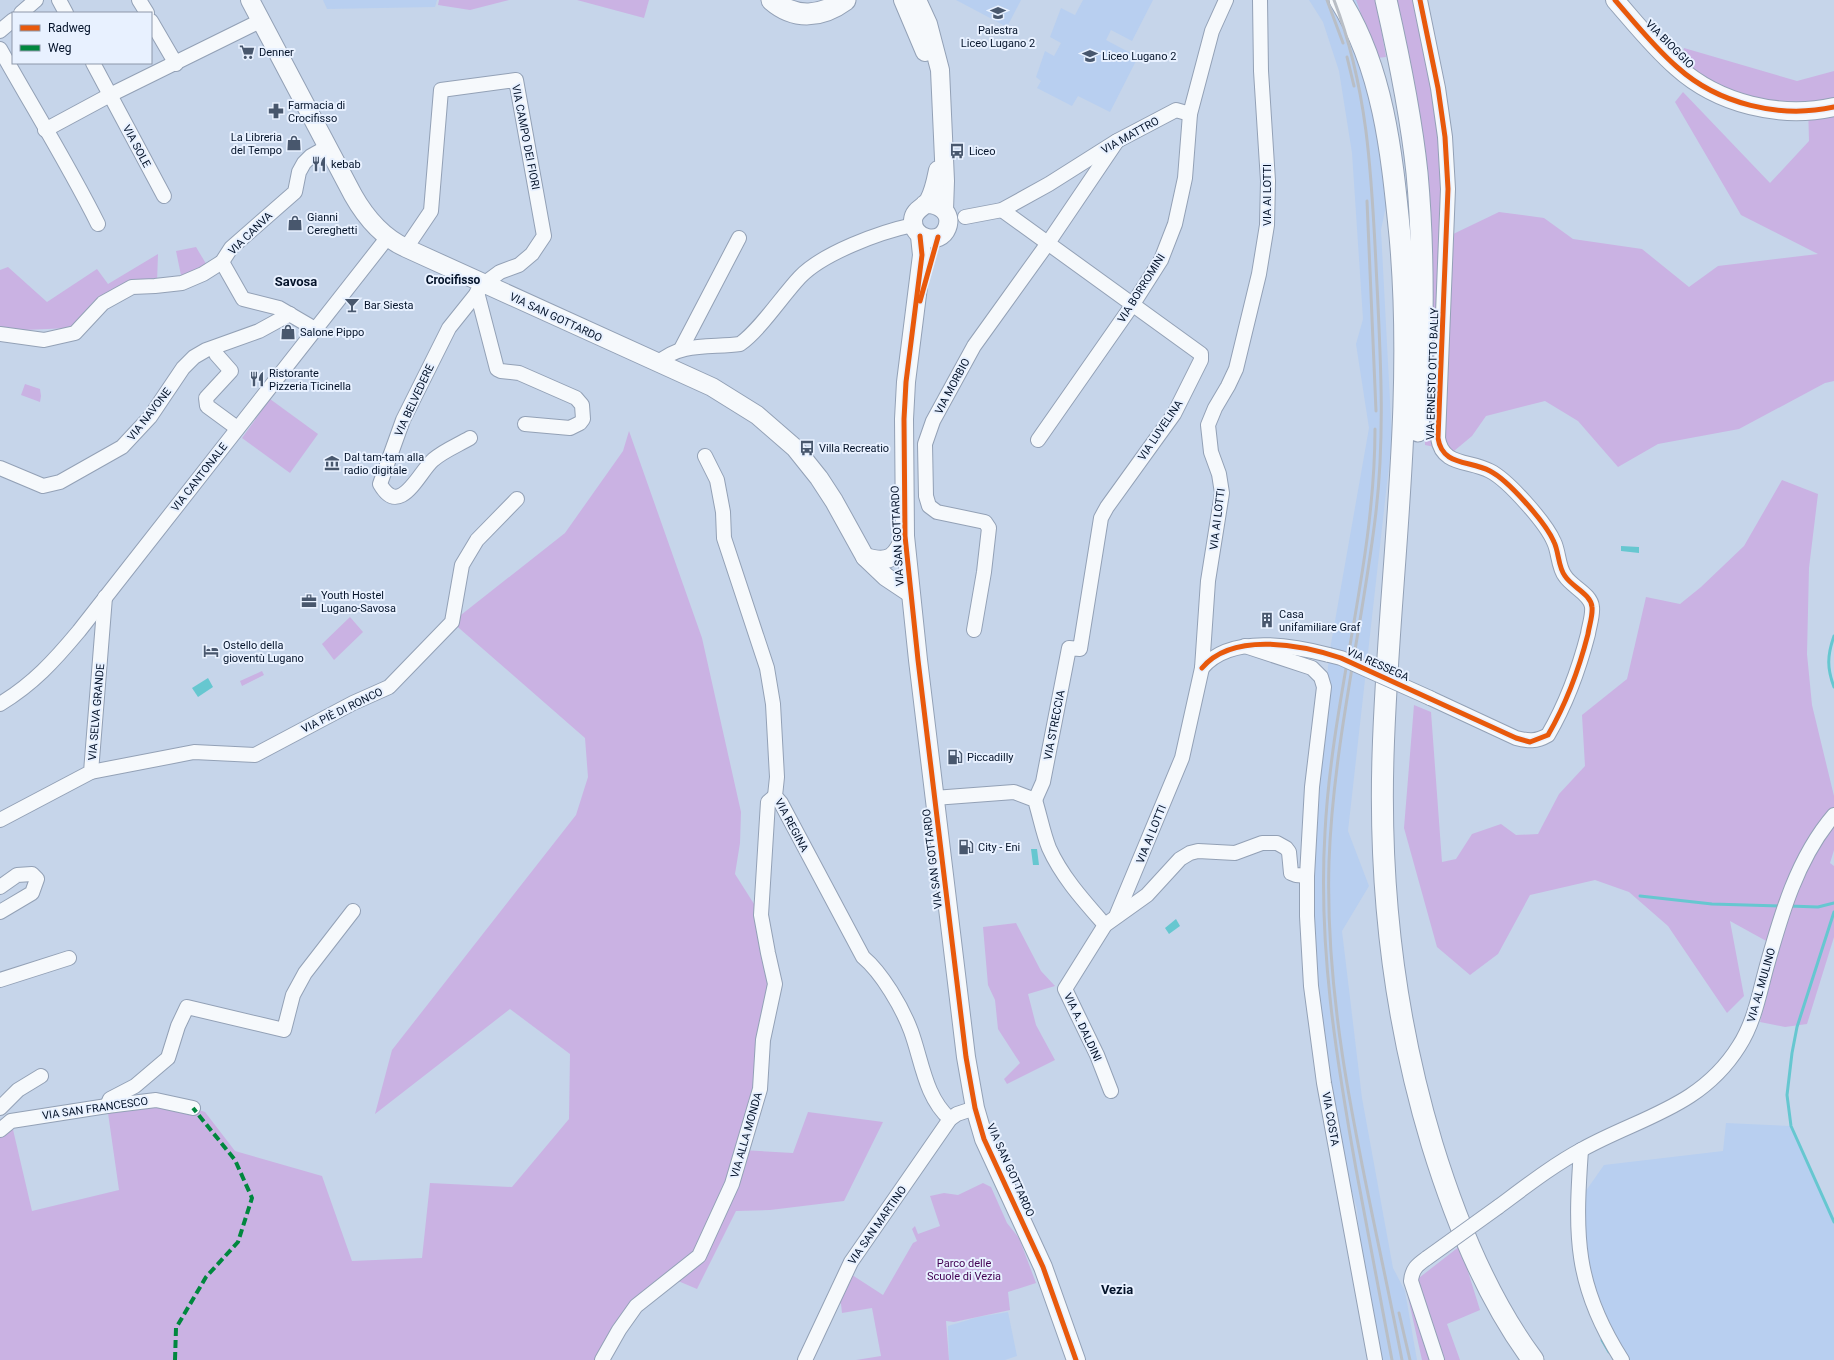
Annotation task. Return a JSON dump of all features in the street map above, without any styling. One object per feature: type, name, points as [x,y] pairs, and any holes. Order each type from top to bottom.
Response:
[{"type":"highway","points":[[772,0],[789,11],[811,15],[827,11],[845,0]]},
{"type":"highway","points":[[1340,0],[1359,34],[1369,61],[1381,107],[1398,215],[1405,315],[1405,415],[1387,662],[1383,760],[1383,822],[1389,938],[1399,1008],[1409,1056],[1421,1108],[1439,1165],[1460,1224],[1492,1293],[1512,1329],[1533,1360]]},
{"type":"highway","points":[[1386,0],[1403,79],[1410,124],[1418,187],[1422,271],[1421,380],[1398,740],[1398,871],[1406,955],[1414,1010],[1435,1104],[1461,1183],[1481,1237],[1504,1288],[1528,1331],[1549,1360]]},
{"type":"main road","name":"VIA SAN GOTTARDO","points":[[250,0],[357,203],[373,224],[387,238],[481,288],[658,363],[725,394],[757,415],[795,448],[818,478],[834,501],[865,557],[886,577],[910,593]]},
{"type":"main road","name":"VIA SAN GOTTARDO","points":[[902,0],[921,41],[942,107]]},
{"type":"main road","name":"VIA SAN GOTTARDO","points":[[917,0],[928,24],[940,70],[943,150],[935,225],[922,255],[911,336],[904,419],[905,536],[910,593],[966,1058],[975,1108],[984,1139],[992,1159],[1044,1267],[1076,1360]]},
{"type":"main road","points":[[923,0],[928,24]]},
{"type":"main road","name":"VIA BIOGGIO","points":[[1615,0],[1654,45],[1678,68],[1717,93],[1746,104],[1775,110],[1813,110],[1834,107]]},
{"type":"main road","name":"VIA SAN GOTTARDO","points":[[935,225],[914,214],[926,204],[934,187],[943,150]]},
{"type":"main road","points":[[865,557],[879,560],[890,558],[898,551],[905,536]]},
{"type":"street","points":[[22,12],[36,0]]},
{"type":"street","points":[[60,0],[66,12]]},
{"type":"street","points":[[139,0],[146,12]]},
{"type":"street","points":[[1190,114],[1212,31],[1226,0]]},
{"type":"street","name":"VIA AI LOTTI","points":[[1117,914],[1182,758],[1202,668],[1208,581],[1222,493],[1219,474],[1210,452],[1208,425],[1215,408],[1236,369],[1259,274],[1267,226],[1268,188],[1261,71],[1260,0]]},
{"type":"street","name":"VIA ERNESTO OTTO BALLY","points":[[1420,0],[1438,88],[1445,137],[1447,174],[1447,237],[1438,438],[1440,447],[1443,453],[1450,458],[1489,470],[1505,481],[1549,531],[1555,543],[1563,574],[1570,584],[1590,600],[1592,608],[1583,654],[1568,696],[1548,735],[1542,739]]},
{"type":"street","points":[[0,31],[12,21]]},
{"type":"street","points":[[45,130],[110,95],[176,64],[260,21]]},
{"type":"street","points":[[152,23],[176,64]]},
{"type":"street","points":[[0,50],[45,130],[67,164],[98,224]]},
{"type":"street","name":"VIA SOLE","points":[[94,64],[164,196]]},
{"type":"street","name":"VIA CAMPO DEI FIORI","points":[[406,248],[431,210],[441,90],[516,80],[544,236],[532,254],[519,265],[500,272],[481,288]]},
{"type":"street","name":"VIA MATTRO","points":[[658,363],[665,355],[681,349],[740,344],[801,276],[856,244],[891,230],[935,225],[965,217],[1002,210],[1049,184],[1117,141],[1176,110],[1190,114]]},
{"type":"street","name":"VIA BORROMINI","points":[[1038,440],[1133,304],[1161,260],[1175,224],[1185,178],[1190,114]]},
{"type":"street","name":"VIA MORBIO","points":[[974,630],[984,572],[989,528],[985,522],[937,512],[930,506],[926,496],[925,444],[933,421],[974,346],[1048,243],[1117,141]]},
{"type":"street","name":"VIA CANVA","points":[[0,334],[44,340],[75,333],[103,303],[132,287],[182,283],[203,274],[222,262],[231,248],[295,192],[299,172],[304,163],[311,156],[327,148]]},
{"type":"street","name":"VIA LUVELINA","points":[[1002,210],[1201,354],[1202,360],[1174,414],[1107,506],[1101,518],[1074,648]]},
{"type":"street","name":"VIA CANTONALE","points":[[0,704],[22,690],[48,668],[387,238]]},
{"type":"street","points":[[681,349],[739,238]]},
{"type":"street","points":[[222,262],[243,299],[273,306],[315,329]]},
{"type":"street","points":[[481,288],[497,369],[501,371],[519,373],[576,398],[582,405],[583,419],[575,427],[570,428],[525,424]]},
{"type":"street","name":"VIA BELVEDERE","points":[[470,438],[433,460],[408,492],[400,496],[394,496],[387,493],[380,484],[403,420],[449,328],[466,309],[481,288]]},
{"type":"street","name":"VIA NAVONE","points":[[0,468],[43,486],[60,482],[122,447],[150,417],[183,368],[194,357],[206,350],[259,331],[290,314]]},
{"type":"street","points":[[216,354],[231,371],[206,398],[207,406],[237,428]]},
{"type":"street","name":"VIA REGINA","points":[[705,456],[717,480],[723,512],[724,538],[767,668],[773,704],[776,777],[775,796],[782,803],[863,957],[874,968],[905,1019],[930,1092],[938,1107],[950,1119]]},
{"type":"street","name":"VIA PIÈ DI RONCO","points":[[91,772],[194,752],[255,755],[353,703],[389,687],[452,622],[462,565],[478,540],[517,499]]},
{"type":"street","name":"VIA SELVA GRANDE","points":[[0,820],[91,772],[105,597]]},
{"type":"street","points":[[934,798],[1014,792],[1035,800],[1049,847],[1061,870],[1083,900],[1105,925],[1117,914],[1147,894],[1180,859],[1194,852],[1235,853],[1262,843],[1277,843],[1286,848],[1289,852],[1291,873],[1307,876],[1312,787],[1324,693],[1323,682],[1316,671],[1312,668],[1245,646]]},
{"type":"street","name":"VIA RESSEGA","points":[[1202,668],[1207,662],[1222,652],[1245,646],[1295,647],[1341,658],[1516,738],[1530,742],[1542,739]]},
{"type":"street","name":"VIA STRECCIA","points":[[1035,800],[1043,782],[1074,648]]},
{"type":"street","name":"VIA ALLA MONDA","points":[[602,1360],[619,1330],[636,1306],[699,1256],[732,1184],[760,1089],[763,1040],[775,984],[761,914],[768,802],[775,796]]},
{"type":"street","name":"VIA AL MULINO","points":[[1437,1360],[1411,1281],[1412,1272],[1416,1266],[1581,1150],[1614,1133],[1659,1114],[1685,1100],[1715,1078],[1739,1046],[1752,1019],[1788,898],[1807,856],[1823,828],[1834,815]]},
{"type":"street","points":[[0,887],[17,875],[32,874],[37,879],[32,893],[0,912]]},
{"type":"street","name":"VIA COSTA","points":[[1307,876],[1309,956],[1319,1053],[1342,1189],[1375,1360]]},
{"type":"street","points":[[107,1106],[110,1099],[135,1086],[168,1058],[178,1026],[187,1007],[284,1030],[293,995],[304,973],[353,911]]},
{"type":"street","name":"VIA A. DALDINI","points":[[1105,925],[1065,989],[1097,1055],[1111,1091]]},
{"type":"street","points":[[0,980],[68,958]]},
{"type":"street","points":[[0,1108],[18,1090],[41,1076]]},
{"type":"street","name":"VIA SAN FRANCESCO","points":[[0,1130],[11,1121],[156,1100],[193,1108]]},
{"type":"street","points":[[950,1119],[957,1114],[975,1108]]},
{"type":"street","name":"VIA SAN MARTINO","points":[[805,1360],[850,1262],[950,1119]]},
{"type":"street","points":[[1581,1150],[1577,1228],[1583,1274],[1599,1318],[1610,1341],[1622,1360]]},
{"type":"shaded area","points":[[323,0],[437,0],[435,7],[327,9]]},
{"type":"shaded area","name":"Palestra Liceo Lugano 2","points":[[956,0],[1021,0],[1007,27]]},
{"type":"shaded area","name":"Liceo Lugano 2","points":[[1083,0],[1153,0],[1132,41],[1111,30],[1106,40],[1138,57],[1110,112],[1078,96],[1072,106],[1037,88],[1041,81],[1036,77],[1045,51],[1054,56],[1061,43],[1050,37],[1061,8],[1075,15]]},
{"type":"shaded area","points":[[1309,0],[1356,0],[1377,58],[1386,206],[1381,230],[1392,439],[1348,831],[1369,886],[1342,931],[1362,1098],[1393,1268],[1405,1291],[1417,1360],[1380,1360],[1361,1259],[1357,1209],[1342,1156],[1313,977],[1311,877],[1329,655],[1369,428],[1356,344],[1363,319],[1352,153],[1339,71],[1323,22]]},
{"type":"shaded area","points":[[1621,546],[1639,547],[1639,553],[1621,551]]},
{"type":"shaded area","points":[[208,678],[213,687],[198,697],[192,688]]},
{"type":"shaded area","points":[[1031,849],[1037,849],[1039,865],[1033,865]]},
{"type":"shaded area","points":[[1176,919],[1180,926],[1169,934],[1165,928]]},
{"type":"shaded area","points":[[1726,1123],[1791,1126],[1834,1222],[1834,1360],[1622,1360],[1599,1318],[1578,1202],[1604,1165],[1723,1151]]},
{"type":"shaded area","points":[[1008,1312],[1017,1356],[1005,1360],[949,1360],[948,1326],[978,1317]]},
{"type":"green space","points":[[439,0],[509,0],[470,10],[438,5]]},
{"type":"green space","points":[[577,0],[649,0],[644,18]]},
{"type":"green space","points":[[1356,0],[1376,0],[1386,57],[1377,58]]},
{"type":"green space","points":[[1393,0],[1420,0],[1438,88],[1447,237],[1499,212],[1544,218],[1573,239],[1642,249],[1689,287],[1718,266],[1818,254],[1741,215],[1675,102],[1683,92],[1770,183],[1809,141],[1808,105],[1762,102],[1717,85],[1681,60],[1684,48],[1797,81],[1834,71],[1834,381],[1825,383],[1739,429],[1658,444],[1618,467],[1578,421],[1545,401],[1486,416],[1472,436],[1454,451],[1425,445],[1428,237]]},
{"type":"green space","points":[[196,247],[208,267],[182,280],[176,251]]},
{"type":"green space","points":[[158,254],[157,282],[131,285],[93,302],[71,328],[0,331],[0,270],[8,267],[47,302],[97,269],[108,284]]},
{"type":"green space","points":[[25,384],[40,389],[40,402],[21,395]]},
{"type":"green space","points":[[270,399],[318,434],[290,473],[242,438]]},
{"type":"green space","points":[[629,431],[702,638],[741,812],[740,843],[735,874],[761,915],[775,984],[742,1150],[793,1153],[808,1112],[883,1122],[844,1201],[770,1210],[736,1211],[697,1289],[671,1278],[636,1306],[602,1360],[0,1360],[0,1130],[11,1121],[32,1211],[119,1190],[107,1106],[193,1108],[205,1112],[235,1151],[322,1176],[352,1261],[422,1258],[430,1183],[512,1187],[569,1119],[570,1054],[510,1009],[375,1114],[392,1050],[576,815],[588,777],[585,738],[452,622],[565,533],[623,451]]},
{"type":"green space","points":[[1782,480],[1818,494],[1809,568],[1807,654],[1812,705],[1834,796],[1834,850],[1830,863],[1834,866],[1834,937],[1807,1024],[1785,1027],[1760,1022],[1779,948],[1730,921],[1744,996],[1727,1013],[1668,926],[1629,892],[1595,880],[1530,895],[1498,954],[1470,975],[1437,947],[1404,828],[1414,705],[1431,712],[1442,862],[1456,859],[1472,834],[1501,824],[1516,835],[1538,834],[1559,794],[1585,766],[1582,715],[1627,679],[1646,597],[1680,604],[1701,587],[1744,546]]},
{"type":"green space","points":[[350,617],[363,632],[334,660],[322,644]]},
{"type":"green space","points":[[262,671],[264,675],[242,686],[240,681]]},
{"type":"green space","points":[[1016,923],[1041,971],[1055,986],[1028,994],[1036,1025],[1055,1060],[1007,1084],[1004,1079],[1020,1063],[998,1029],[995,1000],[988,985],[983,927]]},
{"type":"green space","name":"Parco delle Scuole di Vezia","points":[[983,1183],[991,1187],[1007,1223],[1019,1238],[1036,1283],[1008,1292],[1010,1310],[954,1322],[946,1321],[949,1360],[856,1360],[881,1356],[872,1308],[842,1313],[841,1304],[834,1297],[846,1271],[883,1295],[913,1243],[917,1241],[912,1229],[915,1226],[918,1234],[940,1226],[930,1196],[944,1193],[958,1195]]},
{"type":"green space","points":[[1460,1246],[1480,1310],[1447,1324],[1460,1360],[1422,1360],[1406,1288]]},
{"type":"waterway","points":[[1834,636],[1829,656],[1829,668],[1834,687]]},
{"type":"waterway","points":[[1640,896],[1712,904],[1782,906]]},
{"type":"waterway","points":[[1789,906],[1818,907],[1834,903]]},
{"type":"waterway","points":[[1834,912],[1797,1027],[1787,1095],[1791,1126],[1834,1222]]},
{"type":"waterway","points":[[1602,1340],[1609,1352]]},
{"type":"railway","points":[[1327,0],[1343,43]]},
{"type":"railway","points":[[1334,0],[1346,35],[1355,70],[1362,105],[1371,176],[1380,344],[1381,432],[1375,520],[1336,776],[1329,862],[1329,925],[1334,988],[1352,1113],[1402,1360]]},
{"type":"railway","points":[[1347,57],[1354,86]]},
{"type":"railway","points":[[1367,201],[1376,411]]},
{"type":"railway","points":[[1375,429],[1373,479],[1368,530],[1329,781],[1325,832],[1324,917],[1330,1001],[1342,1085],[1356,1169],[1392,1360]]},
{"type":"railway","points":[[1399,1313],[1410,1360]]},
{"type":"marked path","points":[[175,1360],[176,1328],[206,1277],[238,1242],[252,1198],[235,1160],[193,1108]]},
{"type":"cycle path","points":[[1202,668],[1215,656],[1231,649],[1249,645],[1268,644],[1288,646],[1325,653],[1341,658],[1516,738],[1530,742],[1548,735],[1566,699],[1580,660],[1588,634],[1592,610],[1591,602],[1585,594],[1568,580],[1563,572],[1556,546],[1550,534],[1526,503],[1498,476],[1490,471],[1451,458],[1441,447],[1438,438],[1448,189],[1445,137],[1438,88],[1420,0]]},
{"type":"cycle path","points":[[1615,0],[1660,51],[1693,80],[1711,91],[1730,99],[1771,109],[1792,111],[1834,107]]},
{"type":"cycle path","points":[[920,236],[922,255],[906,382],[904,419],[905,536],[918,660],[966,1057],[975,1108],[984,1139],[1043,1267],[1076,1360]]},
{"type":"cycle path","points":[[920,301],[938,237]]},
{"type":"place","name":"Palestra Liceo Lugano 2","points":[[998,13]]},
{"type":"place","name":"Denner","points":[[247,52]]},
{"type":"place","name":"Liceo Lugano 2","points":[[1090,56]]},
{"type":"place","name":"Farmacia di Crocifisso","points":[[276,111]]},
{"type":"place","name":"La Libreria del Tempo","points":[[294,143]]},
{"type":"place","name":"Liceo","points":[[957,151]]},
{"type":"place","name":"kebab","points":[[319,164]]},
{"type":"place","name":"Gianni Cereghetti","points":[[295,223]]},
{"type":"place","name":"Bar Siesta","points":[[352,305]]},
{"type":"place","name":"Salone Pippo","points":[[288,332]]},
{"type":"place","name":"Ristorante Pizzeria Ticinella","points":[[257,379]]},
{"type":"place","name":"Villa Recreatio","points":[[807,448]]},
{"type":"place","name":"Dal tam-tam alla radio digitale","points":[[332,463]]},
{"type":"place","name":"Youth Hostel Lugano-Savosa","points":[[309,601]]},
{"type":"place","name":"Casa unifamiliare Graf","points":[[1267,620]]},
{"type":"place","name":"Ostello della gioventù Lugano","points":[[211,651]]},
{"type":"place","name":"Piccadilly","points":[[955,757]]},
{"type":"place","name":"City - Eni","points":[[966,847]]},
{"type":"district","name":"Crocifisso","points":[[453,280]]},
{"type":"district","name":"Savosa","points":[[296,281]]},
{"type":"district","name":"Vezia","points":[[1117,1289]]}]
